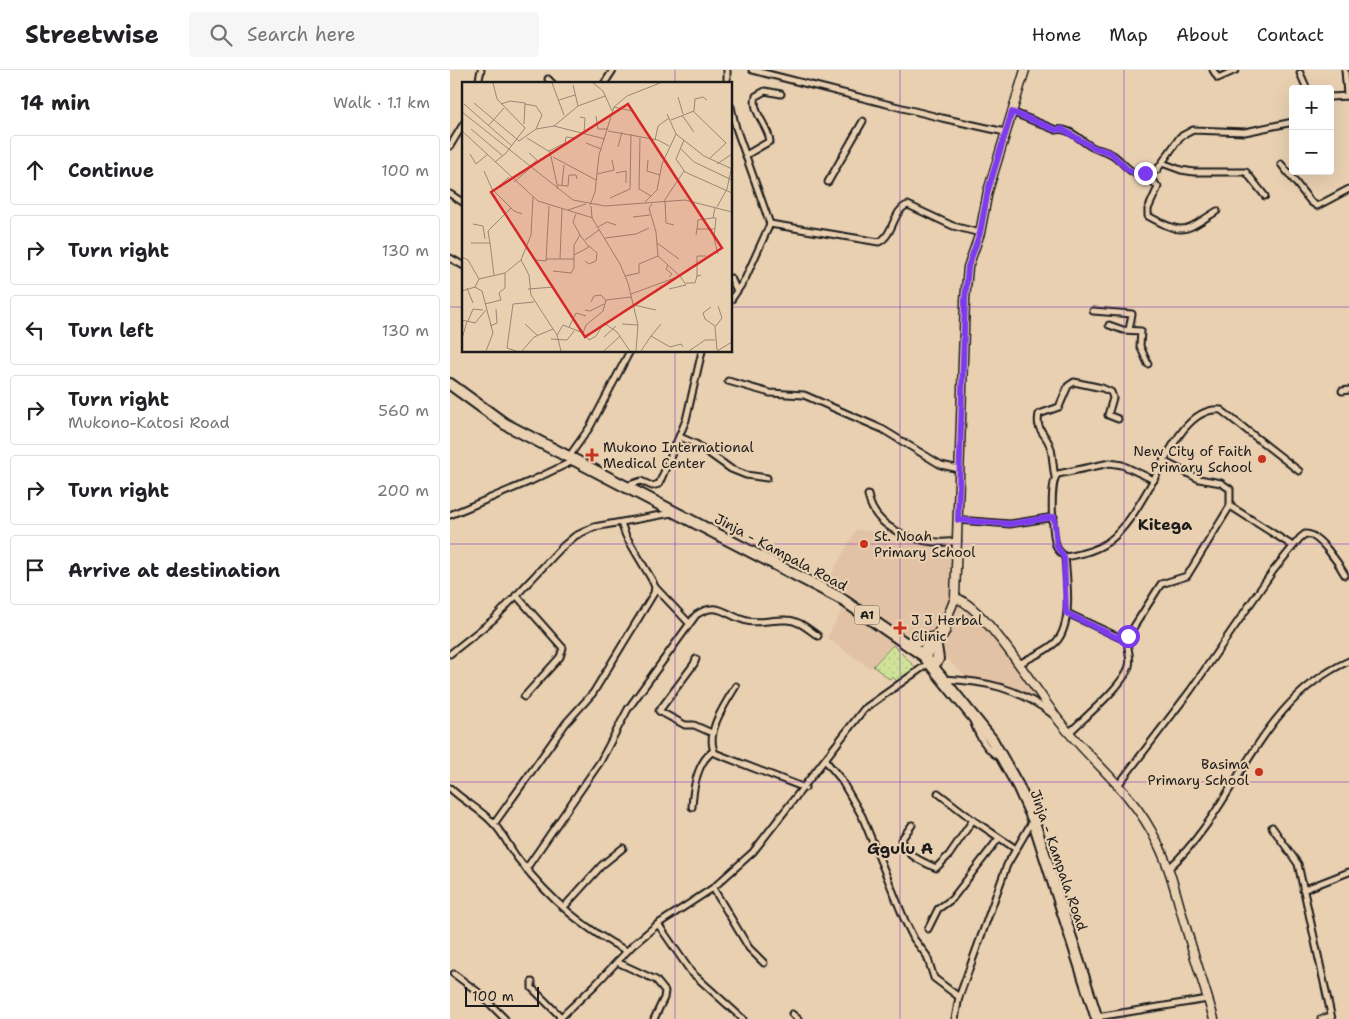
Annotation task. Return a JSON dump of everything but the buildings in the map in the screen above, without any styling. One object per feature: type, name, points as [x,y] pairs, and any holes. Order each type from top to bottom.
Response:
[{"type":"highway","name":"Jinja - Kampala Road","points":[[450,384],[505,424],[570,460],[625,486],[840,598],[907,643],[927,659],[970,710],[1005,761],[1033,819],[1097,1018]]},
{"type":"highway","points":[[907,643],[935,642],[938,659],[927,659]]},
{"type":"main road","points":[[927,659],[935,642],[952,620],[956,597],[959,469],[968,267],[980,233],[988,190],[1025,70]]},
{"type":"main road","points":[[956,597],[989,626],[1058,719],[1119,784],[1157,842],[1168,869],[1214,1019]]},
{"type":"street","points":[[605,82],[613,70]]},
{"type":"street","points":[[752,70],[1005,132]]},
{"type":"street","points":[[1213,70],[1218,78],[1236,70]]},
{"type":"street","points":[[1334,98],[1348,96],[1345,70]]},
{"type":"street","points":[[1300,73],[1305,85]]},
{"type":"street","points":[[548,79],[551,82]]},
{"type":"street","points":[[746,154],[770,141],[769,134],[755,106],[756,96],[765,91],[781,94]]},
{"type":"street","points":[[732,110],[770,224],[732,298]]},
{"type":"street","points":[[1012,112],[1056,130],[1062,129],[1092,147],[1111,153],[1134,174],[1141,176],[1157,170],[1180,137],[1193,130],[1245,132],[1289,123]]},
{"type":"street","points":[[828,182],[863,121]]},
{"type":"street","points":[[450,146],[462,126]]},
{"type":"street","points":[[1162,163],[1181,170],[1194,172],[1246,172],[1264,196]]},
{"type":"street","points":[[1281,164],[1311,202],[1317,206],[1349,189]]},
{"type":"street","points":[[1145,173],[1158,187],[1148,209],[1148,216],[1170,227],[1185,230],[1191,229],[1217,211]]},
{"type":"street","points":[[450,194],[462,203]]},
{"type":"street","points":[[770,224],[880,242],[888,235],[901,210],[908,205],[953,226],[980,233]]},
{"type":"street","points":[[450,258],[462,265]]},
{"type":"street","points":[[732,280],[737,291]]},
{"type":"street","points":[[1093,311],[1132,314],[1130,330]]},
{"type":"street","points":[[1109,325],[1114,328],[1141,331],[1140,346],[1148,364]]},
{"type":"street","points":[[450,515],[531,482],[570,460],[590,427],[629,352]]},
{"type":"street","points":[[625,486],[642,481],[652,486],[660,484],[680,437],[692,400],[702,352]]},
{"type":"street","points":[[728,381],[770,393],[804,395],[882,428],[941,465],[959,469]]},
{"type":"street","points":[[1018,664],[1055,643],[1059,637],[1066,613],[1064,557],[1057,547],[1054,517],[1055,477],[1051,450],[1037,422],[1039,414],[1059,407],[1068,386],[1074,382],[1102,388],[1111,392],[1113,398],[1108,415],[1118,419]]},
{"type":"street","points":[[1342,391],[1349,390]]},
{"type":"street","points":[[1064,557],[1090,550],[1112,539],[1124,526],[1154,480],[1179,435],[1191,422],[1216,409],[1228,415],[1249,434],[1298,471]]},
{"type":"street","points":[[680,437],[696,444],[731,469],[746,475],[767,478]]},
{"type":"street","points":[[1070,732],[1120,683],[1127,672],[1130,657],[1126,641],[1135,622],[1161,584],[1187,576],[1230,506],[1230,489],[1222,483],[1199,479],[1163,461]]},
{"type":"street","points":[[1055,477],[1064,471],[1110,463],[1122,465],[1154,480]]},
{"type":"street","points":[[868,494],[874,514],[911,538],[931,542],[958,541]]},
{"type":"street","points":[[1230,506],[1293,546]]},
{"type":"street","points":[[450,654],[486,628],[561,548],[575,536],[594,527],[675,513]]},
{"type":"street","points":[[958,520],[1010,524],[1054,517]]},
{"type":"street","points":[[621,523],[626,536],[655,587],[689,623]]},
{"type":"street","points":[[1119,784],[1190,692],[1227,634],[1293,546],[1305,534],[1309,534],[1330,553],[1345,576]]},
{"type":"street","points":[[494,824],[566,723],[593,693],[636,619],[648,605],[655,587]]},
{"type":"street","points":[[516,595],[563,648],[560,657],[524,697]]},
{"type":"street","points":[[526,869],[600,762],[628,709],[689,623],[706,609],[717,608],[747,621],[787,620],[800,623],[818,636]]},
{"type":"street","points":[[1066,613],[1126,641]]},
{"type":"street","points":[[696,659],[659,711],[685,725],[694,725],[712,733]]},
{"type":"street","points":[[532,982],[532,988],[560,1018],[627,951],[658,924],[712,888],[753,852],[805,788],[864,709],[927,659]]},
{"type":"street","points":[[1168,869],[1190,847],[1280,712],[1328,671],[1349,661]]},
{"type":"street","points":[[944,679],[976,681],[1019,692],[1058,719]]},
{"type":"street","points":[[736,686],[725,703],[712,733],[711,744],[714,751],[759,771],[805,788]]},
{"type":"street","points":[[692,807],[693,791],[698,774],[706,757],[714,751]]},
{"type":"street","points":[[825,760],[840,778],[862,816],[905,921],[914,939],[927,956],[934,978],[959,997]]},
{"type":"street","points":[[450,788],[494,824],[526,869],[564,907],[586,927],[605,940],[627,951]]},
{"type":"street","points":[[938,793],[972,820],[1016,849]]},
{"type":"street","points":[[955,1019],[959,997],[1006,865],[1033,819]]},
{"type":"street","points":[[912,825],[901,840],[902,843],[915,857],[936,868],[949,855],[972,820]]},
{"type":"street","points":[[1272,827],[1298,864],[1331,1018],[1321,1019]]},
{"type":"street","points":[[928,929],[938,909],[952,899],[999,838]]},
{"type":"street","points":[[564,907],[602,865],[623,848]]},
{"type":"street","points":[[1303,890],[1349,872]]},
{"type":"street","points":[[712,888],[749,948],[764,963]]},
{"type":"street","points":[[658,924],[691,972],[740,1018]]},
{"type":"street","points":[[617,962],[656,980],[665,991],[664,998],[654,1019]]},
{"type":"street","points":[[454,974],[478,992],[505,1019]]},
{"type":"street","points":[[1097,1018],[1208,999]]},
{"type":"street","points":[[792,1014],[798,1019]]},
{"type":"shaded area","points":[[856,530],[872,531],[896,542],[903,542],[905,537],[959,547],[957,577],[946,620],[925,647],[915,643],[873,610],[827,582]]},
{"type":"shaded area","points":[[959,599],[991,629],[1052,713],[1020,693],[969,680],[938,650],[945,638]]},
{"type":"shaded area","points":[[846,603],[900,644],[897,649],[892,645],[870,668],[827,638]]},
{"type":"green space","points":[[893,645],[919,671],[918,675],[901,684],[892,677],[889,679],[873,666]]},
{"type":"place","name":"Mukono International Medical Center","points":[[592,455]]},
{"type":"place","name":"New City of Faith Primary School","points":[[1262,459]]},
{"type":"place","name":"St. Noah Primary School","points":[[864,544]]},
{"type":"place","name":"J J Herbal Clinic","points":[[900,628]]},
{"type":"place","name":"Basima Primary School","points":[[1259,772]]},
{"type":"district","name":"Kitega","points":[[1165,524]]},
{"type":"district","name":"Ggulu A","points":[[900,848]]},
{"type":"route","points":[[1128,636],[1126,641],[1066,613],[1067,583],[1064,557],[1057,547],[1054,534],[1054,517],[1010,524],[958,520],[965,300],[968,267],[980,233],[988,190],[1012,112],[1056,130],[1062,129],[1092,147],[1111,153],[1134,174],[1141,176],[1145,173]]}]
